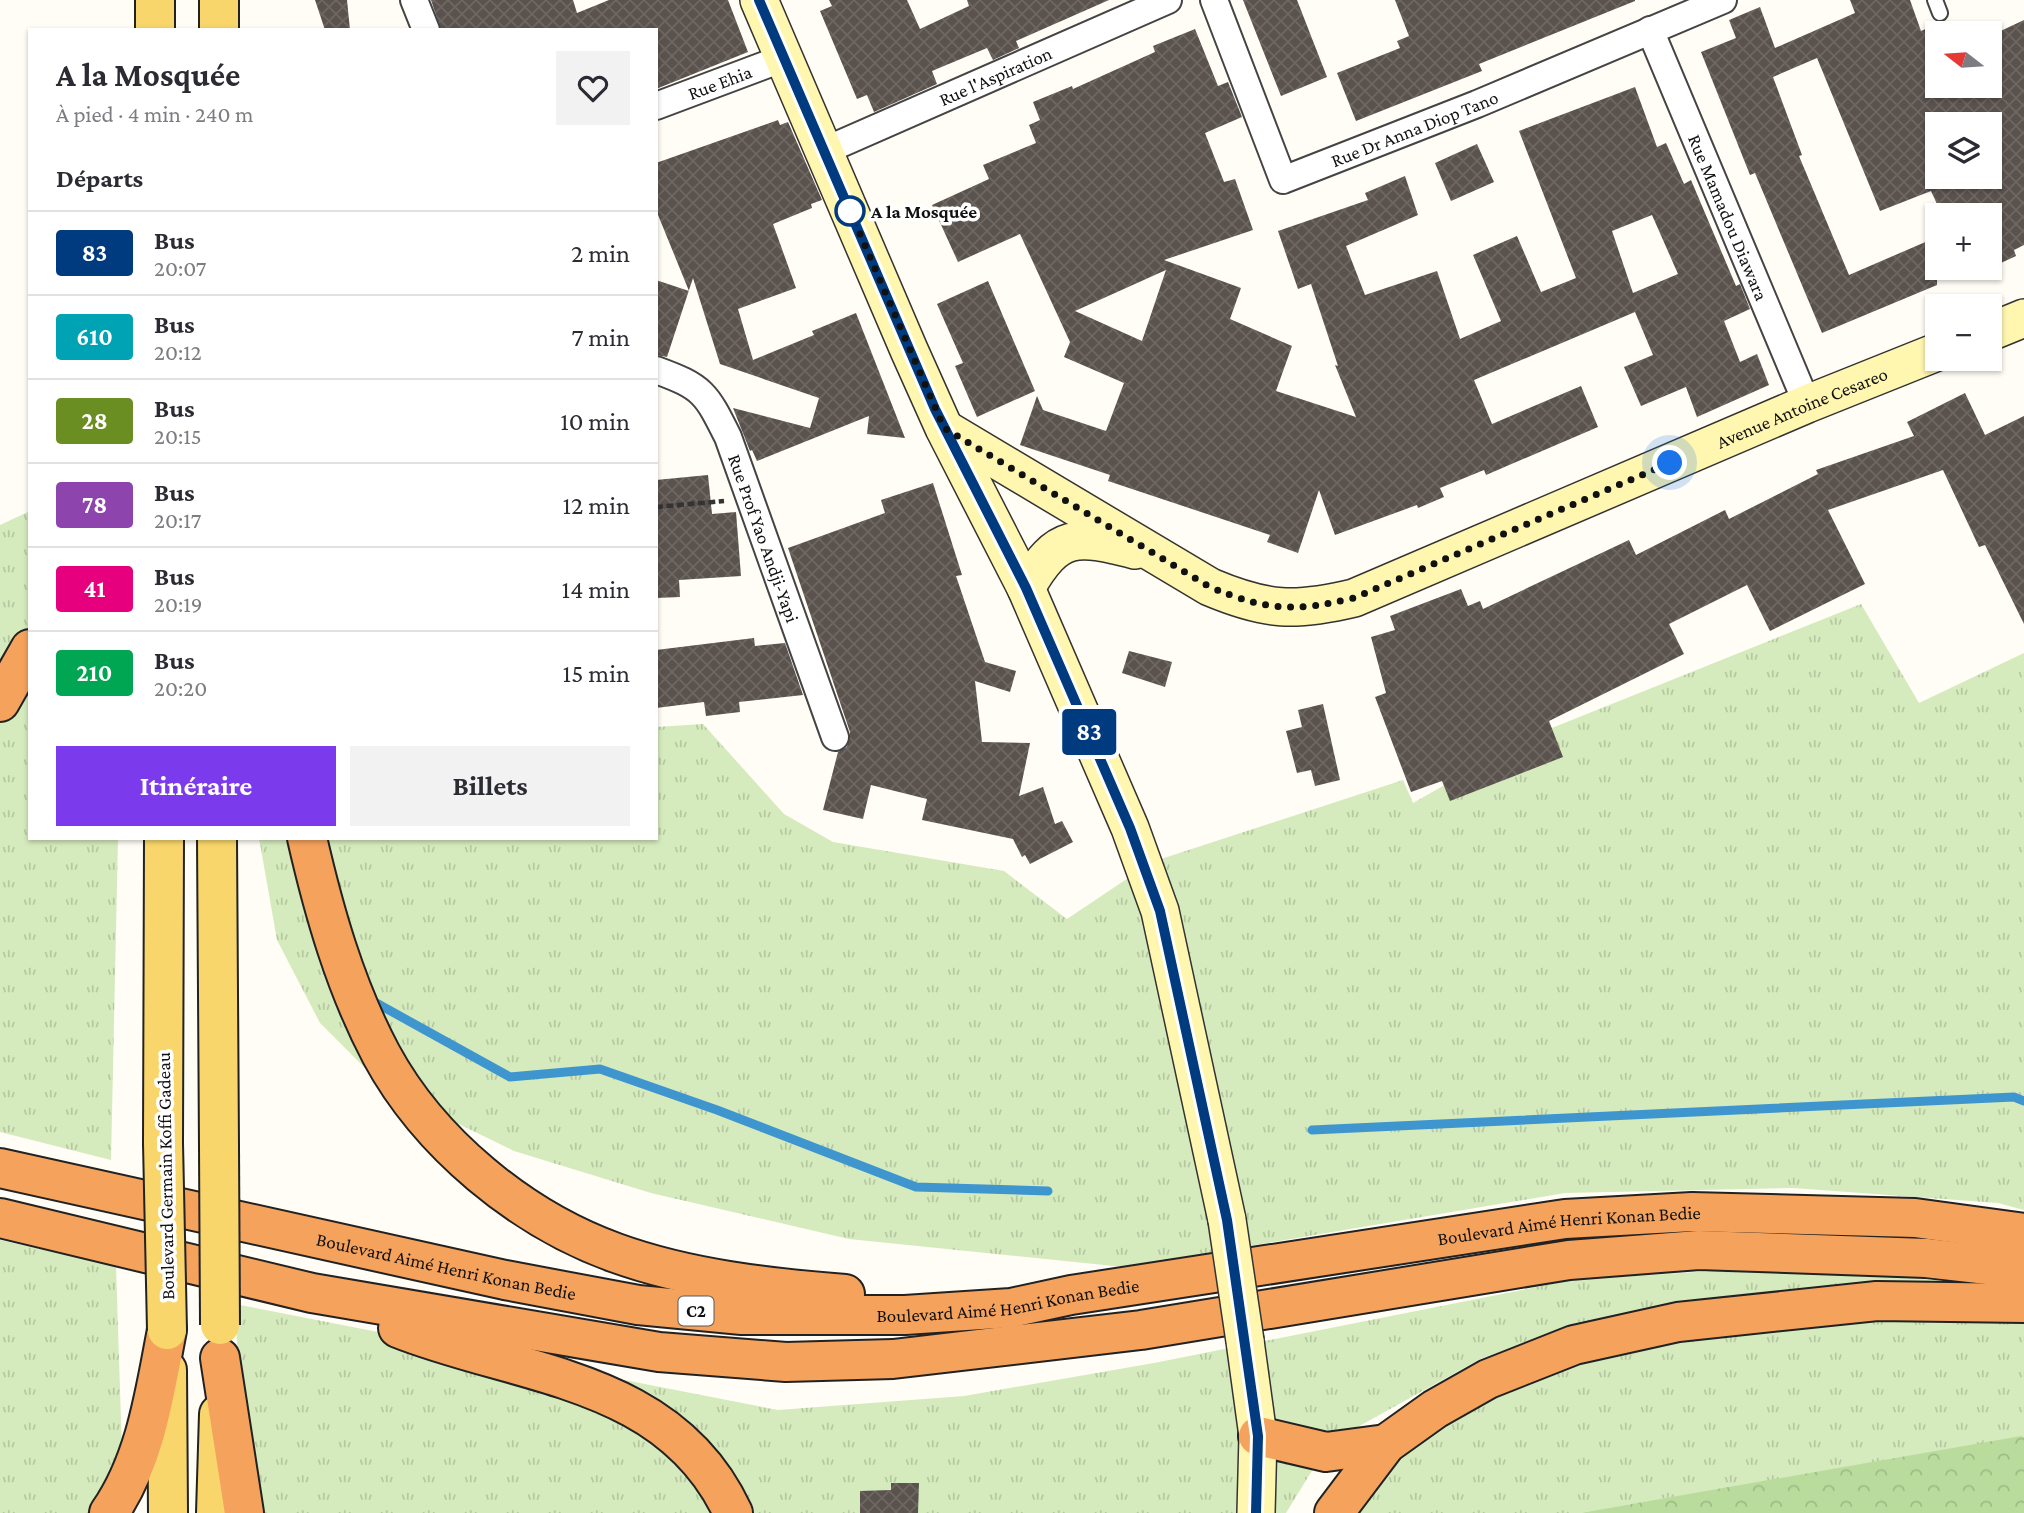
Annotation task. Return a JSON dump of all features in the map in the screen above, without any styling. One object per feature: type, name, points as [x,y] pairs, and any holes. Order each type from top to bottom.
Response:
[{"type":"highway","points":[[0,702],[28,653]]},
{"type":"highway","points":[[308,840],[345,974],[383,1056],[408,1094],[450,1144],[488,1178],[542,1218],[614,1252],[658,1266],[744,1282],[851,1294],[1011,1290],[1071,1295]]},
{"type":"highway","name":"Boulevard Aimé Henri Konan Bedie","points":[[0,1168],[492,1277],[650,1306],[742,1315],[905,1315],[1011,1308],[1071,1295],[1565,1219],[1692,1212],[1915,1218],[2024,1233]]},
{"type":"highway","name":"Boulevard Aimé Henri Konan Bedie","points":[[0,1218],[312,1293],[659,1352],[786,1362],[832,1362],[966,1352],[1141,1330],[1569,1259],[1699,1250],[1926,1258],[2024,1269]]},
{"type":"highway","points":[[312,1293],[403,1330],[577,1381],[608,1394],[661,1427],[688,1450],[711,1477],[733,1513]]},
{"type":"highway","points":[[1334,1513],[1386,1444],[1435,1409],[1488,1379],[1574,1345],[1678,1322],[1877,1301],[2024,1303]]},
{"type":"highway","points":[[109,1513],[131,1474],[146,1430],[167,1329]]},
{"type":"highway","points":[[220,1341],[244,1513]]},
{"type":"highway","points":[[1258,1436],[1326,1452],[1386,1444]]},
{"type":"main road","points":[[155,0],[155,28]]},
{"type":"main road","points":[[219,0],[219,28]]},
{"type":"main road","name":"Boulevard Germain Koffi Gadeau","points":[[164,840],[163,1143],[168,1513]]},
{"type":"main road","points":[[216,1513],[220,1341],[217,840]]},
{"type":"street","points":[[414,0],[425,28]]},
{"type":"street","points":[[759,0],[944,428],[1026,588],[1130,828],[1160,911],[1227,1220],[1258,1436],[1256,1513]]},
{"type":"street","name":"Rue l'Aspiration","points":[[824,151],[1168,0]]},
{"type":"street","name":"Rue Dr Anna Diop Tano","points":[[1214,0],[1283,188],[1723,0]]},
{"type":"street","name":"Rue Mamadou Diawara","points":[[1650,30],[1807,404]]},
{"type":"street","name":"Rue Ehia","points":[[658,106],[784,58]]},
{"type":"street","name":"Avenue Antoine Cesareo","points":[[944,428],[1210,587],[1255,604],[1309,609],[1354,598],[1807,404],[1925,357]]},
{"type":"street","name":"Rue Prof Yao Andji-Yapi","points":[[658,371],[697,386],[711,402],[753,499],[835,737]]},
{"type":"street","points":[[1026,588],[1042,559],[1066,543],[1102,543],[1160,556]]},
{"type":"path","points":[[658,507],[753,499]]},
{"type":"green space","points":[[28,512],[28,840],[118,840],[111,1160],[0,1132],[0,525]]},
{"type":"green space","points":[[1861,604],[1919,703],[2024,653],[2024,1210],[1998,1203],[1793,1188],[1565,1193],[1124,1267],[849,1239],[651,1193],[514,1151],[385,1088],[320,1023],[277,940],[259,840],[658,840],[658,727],[703,724],[784,814],[833,842],[1004,871],[1067,919],[1152,862],[1403,780],[1413,803],[1527,738]]},
{"type":"green space","points":[[0,1240],[116,1266],[124,1513],[0,1513]]},
{"type":"green space","points":[[1792,1266],[1987,1285],[1569,1327],[1480,1359],[1329,1443],[1286,1513],[246,1513],[235,1304],[778,1410],[964,1396],[1154,1363],[1572,1280]]},
{"type":"green space","points":[[2024,1315],[2024,1437],[1580,1513],[1347,1513],[1402,1453],[1494,1392],[1582,1359],[1680,1339],[1880,1316]]},
{"type":"green space","points":[[2024,1437],[2024,1513],[1580,1513]]},
{"type":"building","points":[[315,0],[347,0],[350,28],[324,28]]},
{"type":"building","points":[[431,0],[573,0],[577,13],[609,0],[728,0],[748,52],[658,88],[658,28],[440,28]]},
{"type":"building","points":[[829,0],[907,0],[920,29],[969,6],[967,0],[1109,0],[1016,41],[1019,48],[993,60],[987,48],[932,71],[937,84],[874,112],[867,95],[857,99],[820,11],[832,6]]},
{"type":"building","points":[[1243,0],[1297,0],[1327,77],[1281,96]]},
{"type":"building","points":[[1395,0],[1635,1],[1479,64],[1482,71],[1356,121],[1337,73],[1400,48],[1397,41],[1409,36]]},
{"type":"building","points":[[1850,0],[1910,0],[1921,31],[1925,29],[1925,98],[2002,98],[2002,30],[2024,20],[2024,245],[2014,250],[2016,256],[2002,262],[2002,203],[1936,203],[1931,191],[1880,211],[1817,58],[1773,77],[1802,155],[1799,156],[1849,275],[1925,242],[1925,280],[1937,280],[1937,285],[1822,333],[1755,173],[1750,175],[1701,52],[1736,38],[1729,20],[1760,7],[1775,48],[1855,13]]},
{"type":"building","points":[[1195,29],[1218,86],[1228,82],[1242,117],[1205,133],[1224,182],[1235,179],[1253,230],[1164,260],[1241,288],[1230,319],[1292,346],[1276,391],[1356,417],[1335,365],[1338,366],[1311,284],[1298,289],[1278,231],[1368,200],[1365,193],[1405,176],[1418,215],[1346,246],[1365,295],[1437,271],[1460,339],[1501,321],[1473,255],[1517,236],[1541,292],[1576,278],[1519,131],[1635,87],[1657,147],[1666,143],[1684,184],[1691,180],[1736,286],[1740,284],[1750,309],[1724,321],[1740,362],[1757,354],[1769,385],[1697,417],[1686,387],[1641,406],[1624,367],[1653,355],[1635,312],[1474,380],[1492,424],[1581,386],[1598,427],[1486,475],[1484,470],[1440,488],[1444,497],[1418,508],[1417,505],[1335,535],[1319,490],[1298,553],[1267,542],[1270,535],[1108,481],[1110,475],[1020,445],[1037,396],[1043,410],[1106,431],[1124,383],[1064,357],[1070,342],[1020,234],[958,262],[932,205],[989,179],[983,165],[1036,143],[1029,125],[1040,120],[1033,102],[1072,86],[1073,89],[1155,52],[1153,46]],"holes":[[[1652,215],[1678,274],[1633,293],[1612,231]],[[1166,270],[1142,341],[1075,311]]]},
{"type":"building","points":[[778,120],[780,125],[788,122],[822,200],[811,204],[812,208],[773,224],[796,288],[738,309],[753,360],[814,335],[812,331],[856,313],[905,438],[867,434],[869,416],[757,461],[752,450],[750,451],[733,408],[810,428],[819,398],[720,364],[693,278],[689,291],[658,215],[658,162]]},
{"type":"building","points":[[1477,144],[1494,182],[1451,201],[1435,163]]},
{"type":"building","points":[[658,281],[689,291],[667,357],[658,355]]},
{"type":"building","points":[[988,281],[1035,391],[977,417],[955,366],[963,363],[937,304]]},
{"type":"building","points":[[1965,393],[1985,435],[2024,416],[2024,624],[1985,545],[1979,547],[1943,470],[1828,510],[1865,584],[1770,631],[1747,585],[1669,624],[1684,654],[1549,721],[1563,757],[1450,801],[1442,781],[1411,792],[1375,697],[1386,693],[1371,637],[1395,630],[1390,616],[1461,589],[1468,606],[1480,601],[1483,609],[1629,540],[1636,555],[1725,510],[1729,519],[1818,474],[1816,470],[1914,436],[1907,422]]},
{"type":"building","points":[[708,475],[712,514],[736,512],[741,576],[679,580],[680,597],[658,598],[658,480]]},
{"type":"building","points":[[933,483],[962,575],[956,576],[985,662],[1016,671],[1010,692],[975,681],[982,742],[1030,743],[1019,796],[1043,787],[1055,824],[1062,821],[1073,842],[1030,864],[1025,855],[1022,857],[1013,839],[922,820],[927,799],[871,785],[863,819],[823,810],[838,752],[847,747],[850,732],[788,548],[885,513],[881,500]]},
{"type":"building","points":[[754,638],[755,646],[785,643],[803,695],[739,702],[740,712],[706,716],[704,702],[658,708],[658,650]]},
{"type":"building","points":[[1129,651],[1172,662],[1165,687],[1122,673]]},
{"type":"building","points":[[1323,704],[1340,780],[1315,786],[1311,770],[1297,773],[1286,731],[1302,727],[1298,710]]},
{"type":"building","points":[[891,1483],[919,1483],[918,1513],[860,1513],[860,1491],[891,1490]]},
{"type":"waterway","points":[[369,999],[510,1077],[600,1069],[717,1110],[916,1187],[1048,1191]]},
{"type":"waterway","points":[[1312,1130],[2014,1097],[2024,1101]]},
{"type":"bus line","name":"83","points":[[759,0],[935,409],[1026,588],[1095,744],[1130,828],[1160,911],[1227,1220],[1258,1436],[1256,1513]]},
{"type":"place","name":"A la Mosquée","points":[[850,211]]},
{"type":"route","points":[[850,211],[944,428],[1210,587],[1255,604],[1309,609],[1354,598],[1670,463]]}]
